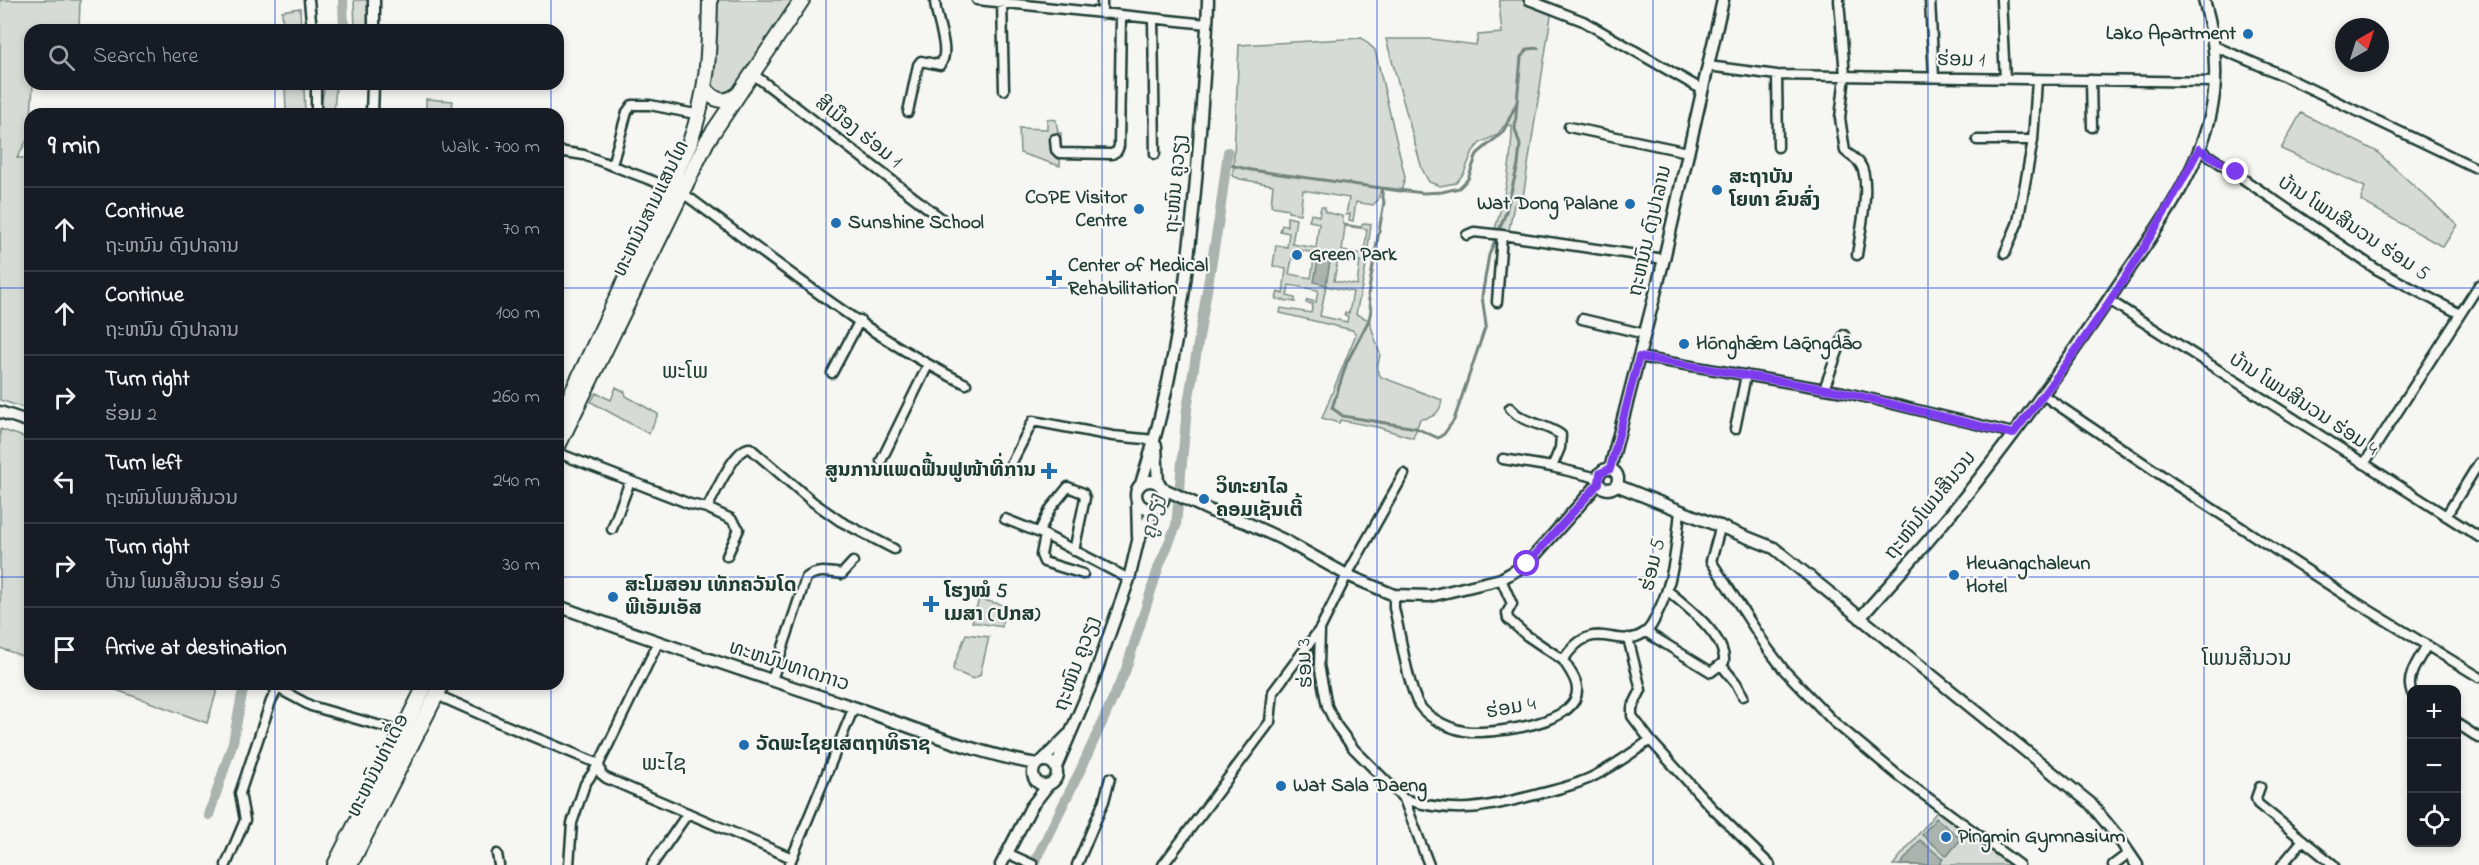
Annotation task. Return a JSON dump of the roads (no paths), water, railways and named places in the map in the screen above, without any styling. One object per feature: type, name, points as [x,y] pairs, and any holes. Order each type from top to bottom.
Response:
[{"type":"main road","points":[[564,411],[675,189],[706,90],[710,45],[710,0]]},
{"type":"main road","name":"ທະຫນົນສາມແສນໄທ","points":[[564,434],[614,334],[675,189],[802,0]]},
{"type":"main road","points":[[706,90],[713,97],[724,101],[739,93]]},
{"type":"main road","points":[[700,115],[707,104],[713,106],[717,111],[717,117],[706,141]]},
{"type":"main road","name":"ທະຫນົນທ່າເດື່ອ","points":[[334,865],[422,690]]},
{"type":"main road","name":"ທະຫນົນທ່າເດື່ອ","points":[[350,865],[439,690]]},
{"type":"street","points":[[309,0],[311,24]]},
{"type":"street","points":[[374,0],[374,24]]},
{"type":"street","points":[[908,112],[918,65],[921,61],[940,65],[943,61],[945,51],[935,14],[935,0]]},
{"type":"street","points":[[977,0],[1207,24]]},
{"type":"street","points":[[1102,0],[1102,14]]},
{"type":"street","name":"ຖະໜົນ ຄູວຽງ","points":[[1056,767],[1092,683],[1129,579],[1138,541],[1136,491],[1141,484],[1155,440],[1181,306],[1195,206],[1208,0]]},
{"type":"street","points":[[1528,0],[1583,21],[1701,89]]},
{"type":"street","name":"ຖະຫນົນ ດົງປາລານ","points":[[1610,469],[1664,260],[1723,0]]},
{"type":"street","points":[[1839,0],[1845,76],[1840,118],[1845,151],[1859,162],[1864,175],[1865,191],[1857,255]]},
{"type":"street","points":[[1930,0],[1934,77]]},
{"type":"street","points":[[2001,0],[2005,79]]},
{"type":"street","name":"ຖະໜົນໂພນສີນວນ","points":[[1860,618],[1948,517],[2043,395],[2168,211],[2199,149],[2210,115],[2214,82],[2214,46],[2204,0]]},
{"type":"street","points":[[997,1],[1004,90]]},
{"type":"street","points":[[1055,139],[1056,150],[1059,153],[1112,154],[1117,151],[1119,146],[1121,16]]},
{"type":"street","points":[[1153,19],[1155,154]]},
{"type":"street","points":[[2214,46],[2273,71],[2474,167]]},
{"type":"street","name":"ຮ່ອມ 1","points":[[1708,66],[1778,75],[2214,82]]},
{"type":"street","name":"ສີເມືອງ ຮ່ອມ 1","points":[[753,74],[942,219]]},
{"type":"street","points":[[1778,75],[1778,147]]},
{"type":"street","points":[[2005,253],[2018,222],[2033,140],[2037,80]]},
{"type":"street","points":[[2091,80],[2092,127]]},
{"type":"street","points":[[315,108],[316,90]]},
{"type":"street","points":[[372,108],[373,90]]},
{"type":"street","points":[[612,165],[627,112],[632,105],[650,105],[700,115]]},
{"type":"street","points":[[1569,127],[1688,152]]},
{"type":"street","points":[[1977,140],[2033,140]]},
{"type":"street","name":"ບ້ານ ໂພນສີນວນ ຮ່ອມ 5","points":[[2199,149],[2376,269],[2460,314]]},
{"type":"street","points":[[564,152],[584,155],[675,189],[860,320],[928,365],[966,384]]},
{"type":"street","points":[[1467,235],[1474,232],[1507,236],[1664,260]]},
{"type":"street","points":[[1497,302],[1507,236]]},
{"type":"street","points":[[2364,464],[2479,285]]},
{"type":"street","name":"ບ້ານ ໂພນສີນວນ ຮ່ອມ 4","points":[[2109,300],[2479,537]]},
{"type":"street","points":[[1582,319],[1645,334]]},
{"type":"street","points":[[832,373],[860,320]]},
{"type":"street","points":[[1824,389],[1844,335]]},
{"type":"street","points":[[1639,357],[1885,401],[2013,434]]},
{"type":"street","points":[[881,461],[928,365]]},
{"type":"street","points":[[1735,429],[1746,375]]},
{"type":"street","points":[[2043,395],[2354,601],[2479,677]]},
{"type":"street","points":[[1510,408],[1524,420],[1546,425],[1561,435],[1560,448],[1552,467]]},
{"type":"street","points":[[0,412],[24,420]]},
{"type":"street","points":[[1008,470],[1033,421],[1113,436],[1155,440]]},
{"type":"street","name":"ຖະໜົນ ຄູວຽງ","points":[[1138,541],[1162,496],[1155,440]]},
{"type":"street","points":[[707,508],[734,459],[740,452],[750,448],[831,515],[894,549]]},
{"type":"street","points":[[564,455],[690,504],[707,508],[730,519],[739,529],[727,556]]},
{"type":"street","points":[[1503,459],[1552,467],[1598,480],[1606,489],[1616,485],[1774,548],[2090,803],[2137,865]]},
{"type":"street","points":[[2446,516],[2479,463]]},
{"type":"street","points":[[1141,484],[1148,481],[1162,496],[1192,502],[1245,522],[1286,541],[1347,575],[1394,595],[1430,596],[1501,579],[1527,564],[1598,480],[1602,471],[1610,469],[1617,474],[1616,485]]},
{"type":"street","name":"ຮ່ອມ 3","points":[[1404,474],[1347,575],[1320,629],[1319,665],[1327,706],[1336,725],[1354,749],[1404,799]]},
{"type":"street","points":[[612,529],[630,481]]},
{"type":"street","points":[[1074,551],[1085,498],[1083,493],[1068,487],[1047,515],[1042,533],[1041,555],[1044,562],[1083,574]]},
{"type":"street","points":[[1137,500],[1143,507],[1162,496]]},
{"type":"street","name":"ຮ່ອມ 5","points":[[1646,632],[1651,627],[1668,591],[1674,571],[1680,511]]},
{"type":"street","points":[[1005,519],[1042,533],[1129,579]]},
{"type":"street","points":[[1721,525],[1711,561],[1784,670],[1834,722],[1900,777],[2019,865]]},
{"type":"street","points":[[772,680],[806,578],[812,573],[842,574],[853,562]]},
{"type":"street","points":[[1501,579],[1512,604],[1507,613],[1508,620],[1563,660],[1585,638],[1592,635],[1629,638],[1646,632],[1708,671],[1716,670],[1722,666],[1725,656],[1714,635],[1695,613],[1668,591]]},
{"type":"street","name":"ຮ່ອມ 4","points":[[1394,595],[1394,608],[1415,697],[1425,713],[1456,728],[1470,732],[1500,731],[1552,719],[1559,715],[1576,699],[1577,688],[1563,660]]},
{"type":"street","name":"ທະຫນົນທາດກາວ","points":[[564,608],[658,643],[1011,759]]},
{"type":"street","points":[[1163,865],[1270,722],[1273,692],[1320,629]]},
{"type":"street","points":[[1629,638],[1641,692],[1632,708],[1632,716],[1650,740],[1712,807],[1770,865]]},
{"type":"street","points":[[569,865],[572,823],[585,784],[599,764],[658,643]]},
{"type":"street","points":[[2408,685],[2427,645]]},
{"type":"street","points":[[1722,666],[1743,696]]},
{"type":"street","points":[[226,865],[245,820],[240,793],[269,706],[278,690]]},
{"type":"street","points":[[283,690],[310,706],[402,732]]},
{"type":"street","points":[[442,690],[599,764]]},
{"type":"street","points":[[599,764],[601,774],[606,778],[688,813],[790,862],[854,707]]},
{"type":"street","points":[[2461,726],[2479,738]]},
{"type":"street","name":"ຖະໜົນ ຄູວຽງ","points":[[1039,763],[1073,730]]},
{"type":"street","points":[[1404,799],[1428,805],[1465,809],[1499,804],[1590,778],[1616,764],[1650,740]]},
{"type":"street","points":[[1011,759],[1039,763],[1050,762],[1056,767],[1057,775],[1030,807]]},
{"type":"street","points":[[1011,759],[1043,785],[1049,784]]},
{"type":"street","points":[[1001,865],[1011,855],[1030,807],[1034,769],[1039,763]]},
{"type":"street","points":[[1077,865],[1104,801],[1110,778]]},
{"type":"street","points":[[2260,787],[2256,798],[2258,804],[2334,865]]},
{"type":"street","points":[[1404,799],[1428,865]]},
{"type":"street","points":[[652,865],[688,813]]},
{"type":"street","points":[[2282,865],[2303,840]]},
{"type":"street","points":[[2113,865],[2129,853]]},
{"type":"street","points":[[497,854],[499,865]]},
{"type":"street","points":[[1011,855],[1033,865]]},
{"type":"waterway","points":[[343,0],[344,24]]},
{"type":"waterway","points":[[1517,102],[1515,129],[1520,145],[1518,165],[1505,215],[1489,255],[1482,296],[1486,325],[1454,420],[1444,434],[1438,438],[1416,428],[1343,416],[1332,408],[1347,362],[1369,320],[1371,310],[1368,295],[1384,202],[1381,188],[1424,193],[1459,188],[1468,179],[1477,154],[1503,132],[1517,102],[1521,57],[1528,49],[1538,48]]},
{"type":"waterway","name":"ຄູວຽງ","points":[[1033,865],[1080,771],[1125,672],[1159,566],[1176,526],[1187,409],[1228,152]]},
{"type":"waterway","points":[[1226,164],[1251,170],[1381,188]]},
{"type":"waterway","points":[[209,815],[233,742],[243,690]]},
{"type":"place","name":"Lako Apartment","points":[[2248,34]]},
{"type":"place","name":"ສະຖາບັນ ໂຍທາ ຂົນສົ່ງ","points":[[1717,190]]},
{"type":"place","name":"Wat Dong Palane","points":[[1630,204]]},
{"type":"place","name":"COPE Visitor Centre","points":[[1139,209]]},
{"type":"place","name":"Sunshine School","points":[[836,223]]},
{"type":"place","name":"Green Park","points":[[1297,255]]},
{"type":"place","name":"Center of Medical Rehabilitation","points":[[1054,278]]},
{"type":"place","name":"Hōnghǣm Laǭngdāo","points":[[1684,344]]},
{"type":"place","name":"ສູນການແພດຟື້ນຟູໜ້າທີ່ການ","points":[[1049,471]]},
{"type":"place","name":"ວິທະຍາໄລ ຄອມເຊັນເຕີ້","points":[[1204,499]]},
{"type":"place","name":"Heuangchaleun Hotel","points":[[1954,575]]},
{"type":"place","name":"ສະໂມສອນ ເທັກຄວັນໂດ ພີເອັມເອັສ","points":[[613,597]]},
{"type":"place","name":"ໂຮງໝໍ 5 ເມສາ (ປກສ)","points":[[931,604]]},
{"type":"place","name":"ວັດພະໄຊຍເສຕຖາທິຣາຊ","points":[[744,745]]},
{"type":"place","name":"Wat Sala Daeng","points":[[1281,786]]},
{"type":"place","name":"Pingmin Gymnasium","points":[[1946,837]]},
{"type":"district","name":"ພະໂພ","points":[[685,373]]},
{"type":"district","name":"ໂພນສີນວນ","points":[[2247,660]]},
{"type":"district","name":"ພະໄຊ","points":[[664,765]]}]
